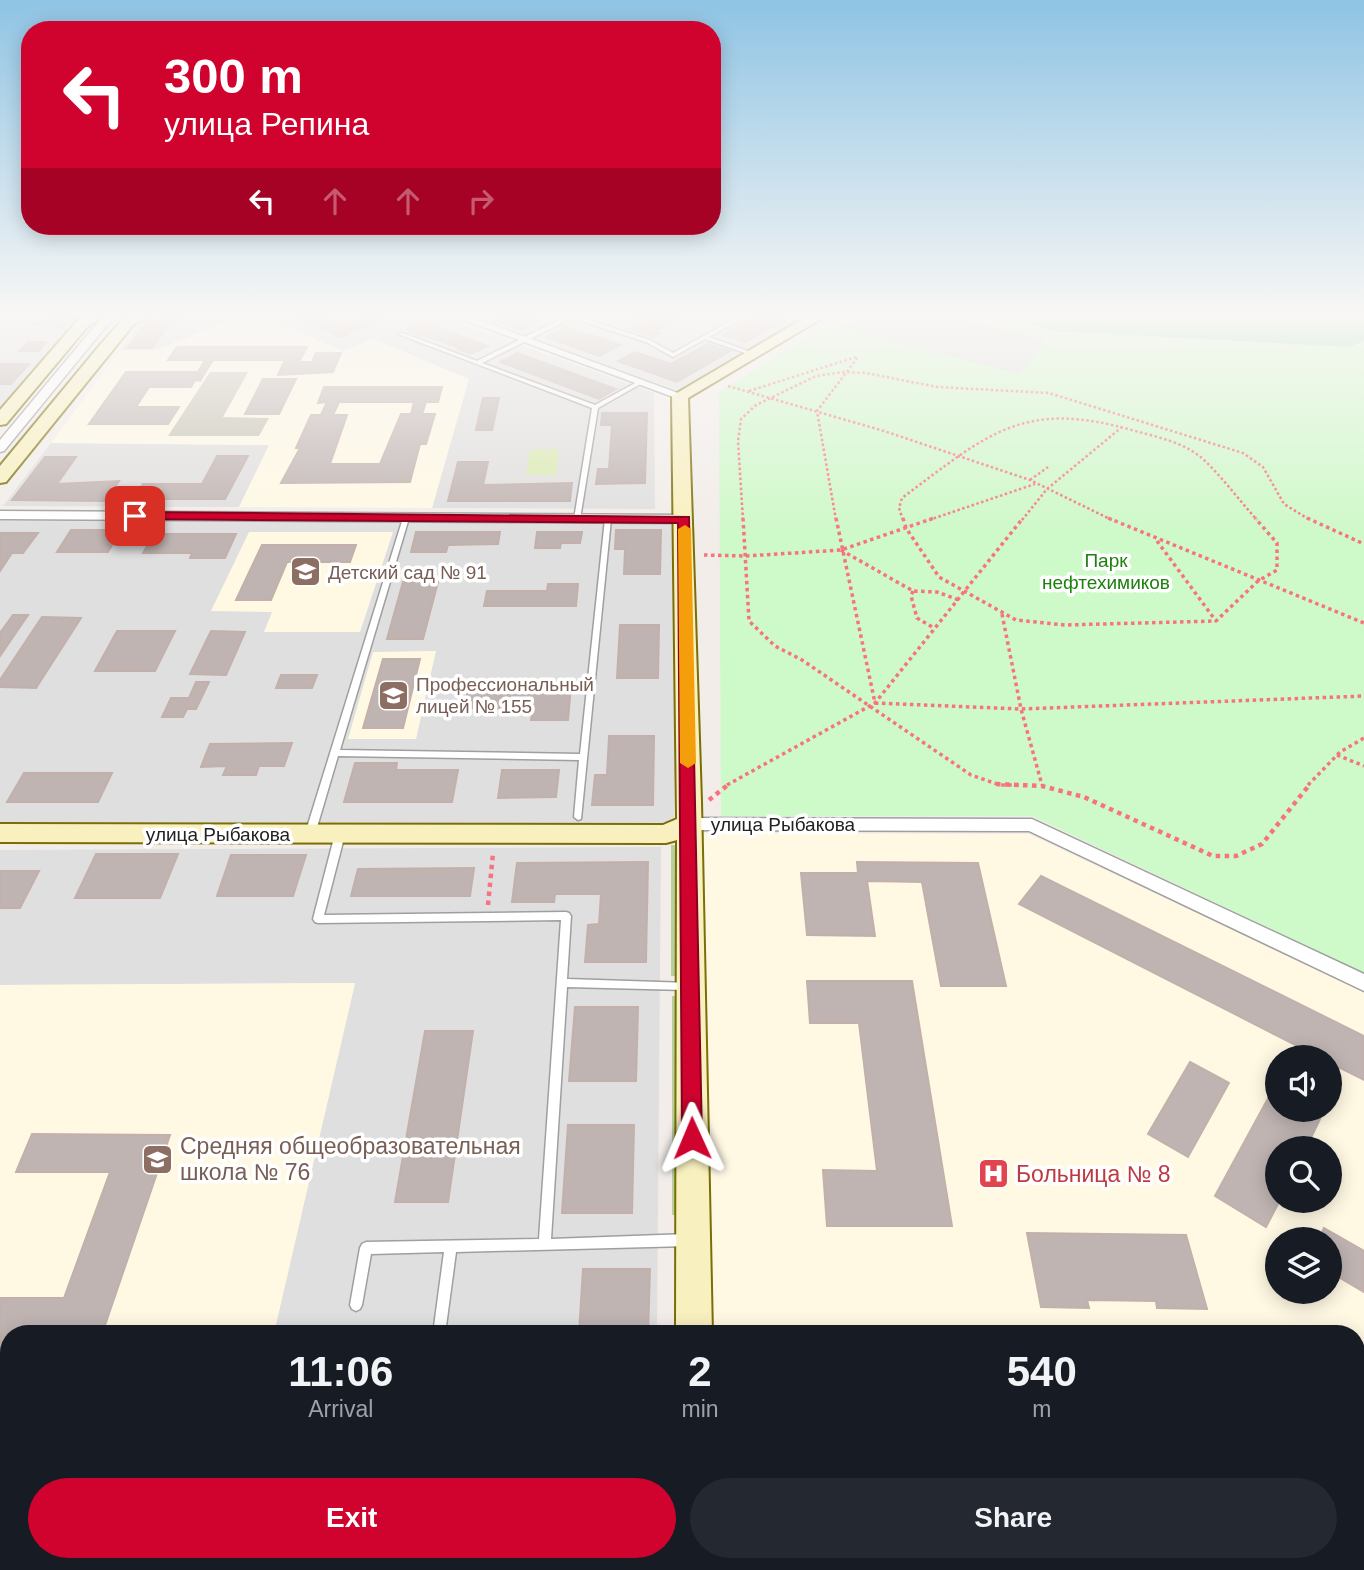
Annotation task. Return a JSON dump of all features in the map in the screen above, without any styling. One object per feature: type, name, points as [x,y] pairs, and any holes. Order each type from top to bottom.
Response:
[{"type":"street","points":[[0,420],[28,387]]},
{"type":"street","points":[[0,448],[50,387]]},
{"type":"street","points":[[0,478],[73,387]]},
{"type":"street","points":[[656,387],[680,396],[695,387]]},
{"type":"street","points":[[680,396],[689,824],[694,1325]]},
{"type":"street","points":[[0,515],[684,519]]},
{"type":"street","name":"улица Рыбакова","points":[[0,833],[666,834],[689,824],[1032,825],[1364,983]]},
{"type":"lane","points":[[542,387],[595,407],[631,387]]},
{"type":"lane","points":[[577,519],[595,407]]},
{"type":"lane","points":[[310,834],[406,518]]},
{"type":"lane","points":[[578,817],[608,519]]},
{"type":"lane","points":[[335,753],[582,757]]},
{"type":"lane","points":[[340,834],[318,919],[566,916],[545,1245]]},
{"type":"lane","points":[[562,983],[691,986]]},
{"type":"lane","points":[[356,1306],[366,1248],[693,1239]]},
{"type":"lane","points":[[440,1325],[451,1246]]},
{"type":"path","points":[[733,387],[817,411],[1030,480],[1157,540],[1364,623]]},
{"type":"path","points":[[749,391],[761,387]]},
{"type":"path","points":[[793,387],[756,405],[741,419],[737,441],[749,621],[775,646],[873,704],[971,775],[1000,785],[1042,786],[1084,797],[1213,856],[1236,856],[1262,844],[1295,799],[1337,755],[1364,738]]},
{"type":"path","points":[[833,387],[817,411],[841,550],[873,704]]},
{"type":"path","points":[[942,387],[1049,393],[1243,453],[1263,467],[1284,504],[1314,523],[1364,544]]},
{"type":"path","points":[[1074,418],[1122,427],[1170,441],[1202,458],[1277,543],[1277,570],[1258,581],[1216,621],[1034,624],[1002,613],[939,577],[906,528],[899,509],[902,498],[960,456],[991,436],[1026,419],[1074,418]]},
{"type":"path","points":[[734,780],[873,704],[1047,489],[1122,427]]},
{"type":"path","points":[[1030,480],[1048,467]]},
{"type":"path","points":[[701,554],[746,556],[841,550],[1036,483]]},
{"type":"path","points":[[1157,540],[1216,621]]},
{"type":"path","points":[[841,550],[913,591],[937,592],[959,600]]},
{"type":"path","points":[[913,591],[911,596],[917,618],[934,628]]},
{"type":"path","points":[[1002,613],[1021,709],[1042,786]]},
{"type":"path","points":[[873,704],[1021,709],[1364,696]]},
{"type":"path","points":[[1337,755],[1364,766]]},
{"type":"path","points":[[708,788],[708,801]]},
{"type":"path","points":[[486,917],[494,845]]},
{"type":"shaded area","points":[[0,387],[21,387],[0,412]]},
{"type":"shaded area","points":[[92,387],[467,387],[432,508],[239,507],[269,445],[51,443]]},
{"type":"shaded area","points":[[200,387],[240,387],[223,417],[269,418],[259,436],[168,436]]},
{"type":"shaded area","points":[[466,387],[638,387],[654,393],[655,509],[432,508]]},
{"type":"shaded area","points":[[51,443],[270,445],[239,507],[3,506]]},
{"type":"shaded area","points":[[0,521],[677,522],[674,823],[0,822]]},
{"type":"shaded area","name":"Детский сад № 91","points":[[249,532],[393,532],[360,632],[264,632],[272,612],[211,611]]},
{"type":"shaded area","name":"Профессиональный лицей № 155","points":[[436,651],[416,739],[348,739],[373,652]]},
{"type":"shaded area","name":"Больница № 8","points":[[704,833],[1029,834],[1364,992],[1364,1325],[710,1325]]},
{"type":"shaded area","points":[[661,847],[657,1325],[276,1325],[355,983],[0,985],[0,850]]},
{"type":"shaded area","name":"Средняя общеобразовательная школа № 76","points":[[355,983],[276,1325],[0,1325],[0,985]]},
{"type":"green space","name":"Парк нефтехимиков","points":[[727,387],[1364,387],[1364,973],[1032,816],[721,816],[719,392]]},
{"type":"green space","points":[[559,449],[556,475],[526,475],[530,450]]},
{"type":"green space","points":[[671,845],[683,845],[684,976],[671,976]]},
{"type":"green space","points":[[672,996],[683,996],[686,1215],[672,1215]]},
{"type":"building","points":[[115,387],[149,387],[136,407],[179,407],[168,424],[89,424]]},
{"type":"building","points":[[259,387],[292,387],[279,414],[245,414]]},
{"type":"building","points":[[324,387],[442,387],[438,402],[426,402],[422,414],[435,414],[426,444],[420,444],[410,482],[281,483],[300,448],[296,448],[311,415],[321,415],[327,402],[318,403]],"holes":[[[339,402],[414,402],[411,414],[401,414],[380,464],[330,464],[347,415],[333,415]]]},
{"type":"building","points":[[568,387],[616,389],[599,399]]},
{"type":"building","points":[[483,398],[499,398],[492,430],[476,430]]},
{"type":"building","points":[[602,413],[647,413],[645,483],[596,484],[598,469],[609,469],[612,425],[601,425]]},
{"type":"building","points":[[217,456],[248,456],[225,499],[133,499],[143,484],[202,484]]},
{"type":"building","points":[[45,457],[76,457],[57,484],[119,481],[105,501],[12,500]]},
{"type":"building","points":[[458,462],[488,462],[483,485],[572,483],[570,501],[448,501]]},
{"type":"building","points":[[71,530],[121,530],[108,552],[57,552]]},
{"type":"building","points":[[616,530],[661,530],[660,574],[624,574],[625,549],[615,549]]},
{"type":"building","points":[[416,532],[500,532],[498,544],[448,545],[446,552],[411,552]]},
{"type":"building","points":[[537,532],[582,532],[580,543],[561,543],[560,548],[535,548]]},
{"type":"building","points":[[0,533],[38,533],[23,553],[12,553],[0,571]]},
{"type":"building","points":[[154,534],[236,534],[225,558],[190,558],[192,553],[143,553]]},
{"type":"building","points":[[262,545],[356,545],[350,562],[287,562],[271,600],[236,600]]},
{"type":"building","points":[[403,582],[438,582],[423,639],[387,639]]},
{"type":"building","points":[[548,584],[578,584],[576,606],[484,606],[487,591],[547,591]]},
{"type":"building","points":[[13,615],[28,615],[0,656],[0,633]]},
{"type":"building","points":[[42,617],[81,618],[36,688],[0,687],[0,680]]},
{"type":"building","points":[[620,625],[659,625],[658,678],[617,678]]},
{"type":"building","points":[[117,631],[175,631],[155,671],[95,671]]},
{"type":"building","points":[[211,631],[245,632],[226,675],[190,674]]},
{"type":"building","points":[[383,659],[420,659],[403,728],[363,728]]},
{"type":"building","points":[[281,675],[317,675],[312,688],[276,688]]},
{"type":"building","points":[[196,682],[209,682],[196,709],[187,709],[183,717],[162,717],[171,698],[189,698]]},
{"type":"building","points":[[469,686],[571,686],[568,720],[531,720],[533,708],[464,708]]},
{"type":"building","points":[[609,736],[654,736],[653,805],[592,805],[595,775],[607,775]]},
{"type":"building","points":[[292,743],[284,766],[259,766],[256,775],[223,775],[227,766],[201,767],[210,744]]},
{"type":"building","points":[[355,763],[397,763],[396,770],[458,770],[452,802],[344,802]]},
{"type":"building","points":[[502,770],[559,770],[556,797],[498,798]]},
{"type":"building","points":[[24,773],[112,773],[98,802],[7,802]]},
{"type":"building","points":[[96,854],[178,854],[160,898],[75,898]]},
{"type":"building","points":[[231,855],[306,855],[293,896],[217,896]]},
{"type":"building","points":[[648,862],[646,962],[585,962],[588,925],[599,924],[601,894],[555,894],[554,902],[512,902],[517,863]]},
{"type":"building","points":[[857,862],[978,863],[1006,986],[941,986],[922,882],[867,881],[875,936],[807,935],[801,873],[858,873]]},
{"type":"building","points":[[474,868],[470,896],[351,896],[358,869]]},
{"type":"building","points":[[0,871],[39,871],[20,908],[0,908]]},
{"type":"building","points":[[1041,876],[1364,1036],[1364,1080],[1342,1069],[1342,1045],[1295,1045],[1019,904]]},
{"type":"building","points":[[807,981],[912,981],[952,1226],[827,1226],[823,1170],[877,1171],[859,1023],[810,1023]]},
{"type":"building","points":[[575,1007],[638,1007],[636,1081],[569,1081]]},
{"type":"building","points":[[425,1031],[473,1031],[448,1202],[395,1202]]},
{"type":"building","points":[[1190,1062],[1229,1083],[1188,1157],[1148,1134]]},
{"type":"building","points":[[1265,1104],[1265,1122],[1319,1122],[1312,1136],[1265,1136],[1265,1213],[1273,1213],[1266,1227],[1215,1196]]},
{"type":"building","points":[[568,1125],[634,1125],[632,1213],[562,1213]]},
{"type":"building","points":[[32,1134],[170,1135],[105,1325],[0,1325],[0,1298],[64,1298],[110,1172],[16,1172]]},
{"type":"building","points":[[1027,1233],[1186,1235],[1207,1309],[1157,1308],[1156,1301],[1087,1300],[1089,1308],[1041,1307]]},
{"type":"building","points":[[1342,1238],[1364,1251],[1364,1292],[1342,1279]]},
{"type":"building","points":[[583,1269],[650,1269],[648,1325],[580,1325]]},
{"type":"slow traffic","points":[[685,529],[688,763]]},
{"type":"place","name":"Детский сад № 91","points":[[305,572]]},
{"type":"place","name":"Профессиональный лицей № 155","points":[[393,695]]},
{"type":"place","name":"Средняя общеобразовательная школа № 76","points":[[157,1159]]},
{"type":"place","name":"Больница № 8","points":[[993,1174]]},
{"type":"route","points":[[135,516],[684,519],[692,1138]]}]
